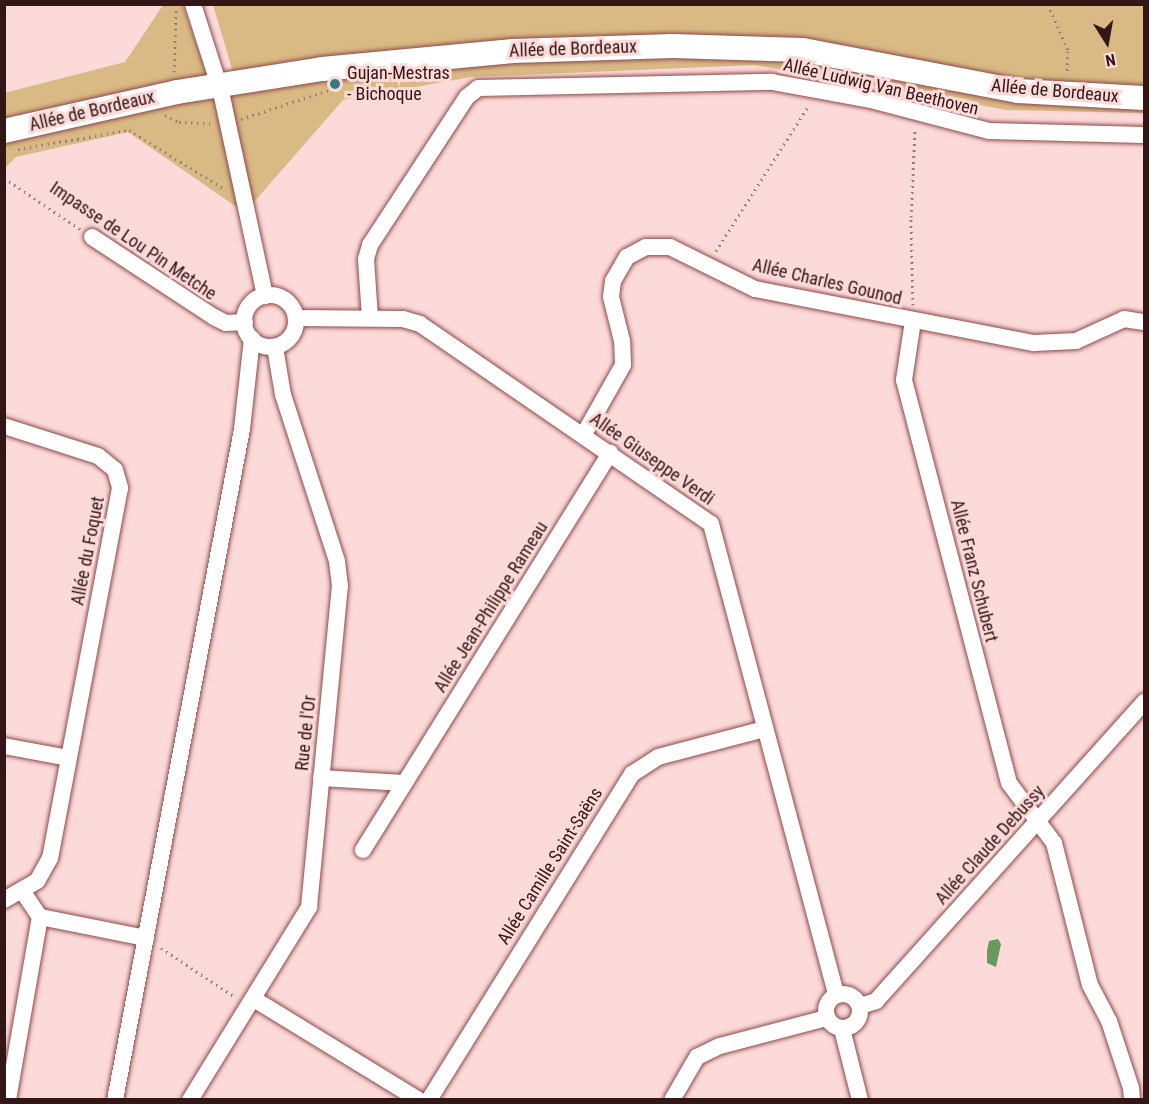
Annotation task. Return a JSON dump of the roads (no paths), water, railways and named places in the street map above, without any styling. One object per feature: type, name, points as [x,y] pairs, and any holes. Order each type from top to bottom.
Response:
[{"type":"main road","name":"Allée de Bordeaux","points":[[7,138],[219,84],[322,69],[489,52],[725,45],[823,53],[992,87],[1066,96],[1144,98]]},
{"type":"street","points":[[193,4],[219,84],[265,296]]},
{"type":"street","name":"Allée Ludwig Van Beethoven","points":[[370,318],[366,259],[370,244],[467,97],[478,88],[750,81],[815,89],[989,130],[1144,135]]},
{"type":"street","name":"Impasse de Lou Pin Metche","points":[[92,237],[214,317],[226,323],[244,322]]},
{"type":"street","name":"Allée Charles Gounod","points":[[584,434],[623,365],[622,341],[610,297],[613,280],[627,257],[645,247],[670,247],[755,289],[1034,343],[1059,344],[1094,335],[1124,319],[1144,322]]},
{"type":"street","points":[[115,1100],[242,429],[252,339],[244,322],[250,304],[265,296],[288,302],[296,318],[293,334],[275,346],[263,346],[252,339]]},
{"type":"street","name":"Allée Giuseppe Verdi","points":[[296,318],[370,318],[420,324],[701,515],[714,530],[836,995]]},
{"type":"street","name":"Allée Franz Schubert","points":[[913,321],[904,380],[1009,783],[1054,843],[1090,985],[1109,1021],[1131,1088],[1132,1100]]},
{"type":"street","name":"Rue de l'Or","points":[[190,1100],[252,1003],[309,907],[339,569],[283,395],[275,346]]},
{"type":"street","name":"Allée du Foquet","points":[[4,426],[98,456],[118,478],[119,499],[50,858],[37,881],[23,892],[4,900]]},
{"type":"street","name":"Allée Jean-Philippe Rameau","points":[[363,850],[610,453]]},
{"type":"street","name":"Allée Claude Debussy","points":[[860,1006],[876,1001],[1144,702]]},
{"type":"street","name":"Allée Camille Saint-Saëns","points":[[429,1100],[632,774],[658,757],[765,729]]},
{"type":"street","points":[[4,746],[68,758]]},
{"type":"street","points":[[321,778],[404,783]]},
{"type":"street","points":[[8,1100],[40,917],[23,892]]},
{"type":"street","points":[[40,917],[146,938]]},
{"type":"street","points":[[826,1017],[827,1004],[836,995],[850,995],[860,1006],[858,1020],[842,1029]]},
{"type":"street","points":[[252,1003],[419,1100]]},
{"type":"street","points":[[826,1017],[842,1029],[860,1100]]},
{"type":"street","points":[[672,1100],[697,1057],[720,1046],[826,1017]]},
{"type":"place","name":"Gujan-Mestras - Bichoque","points":[[335,84]]}]
